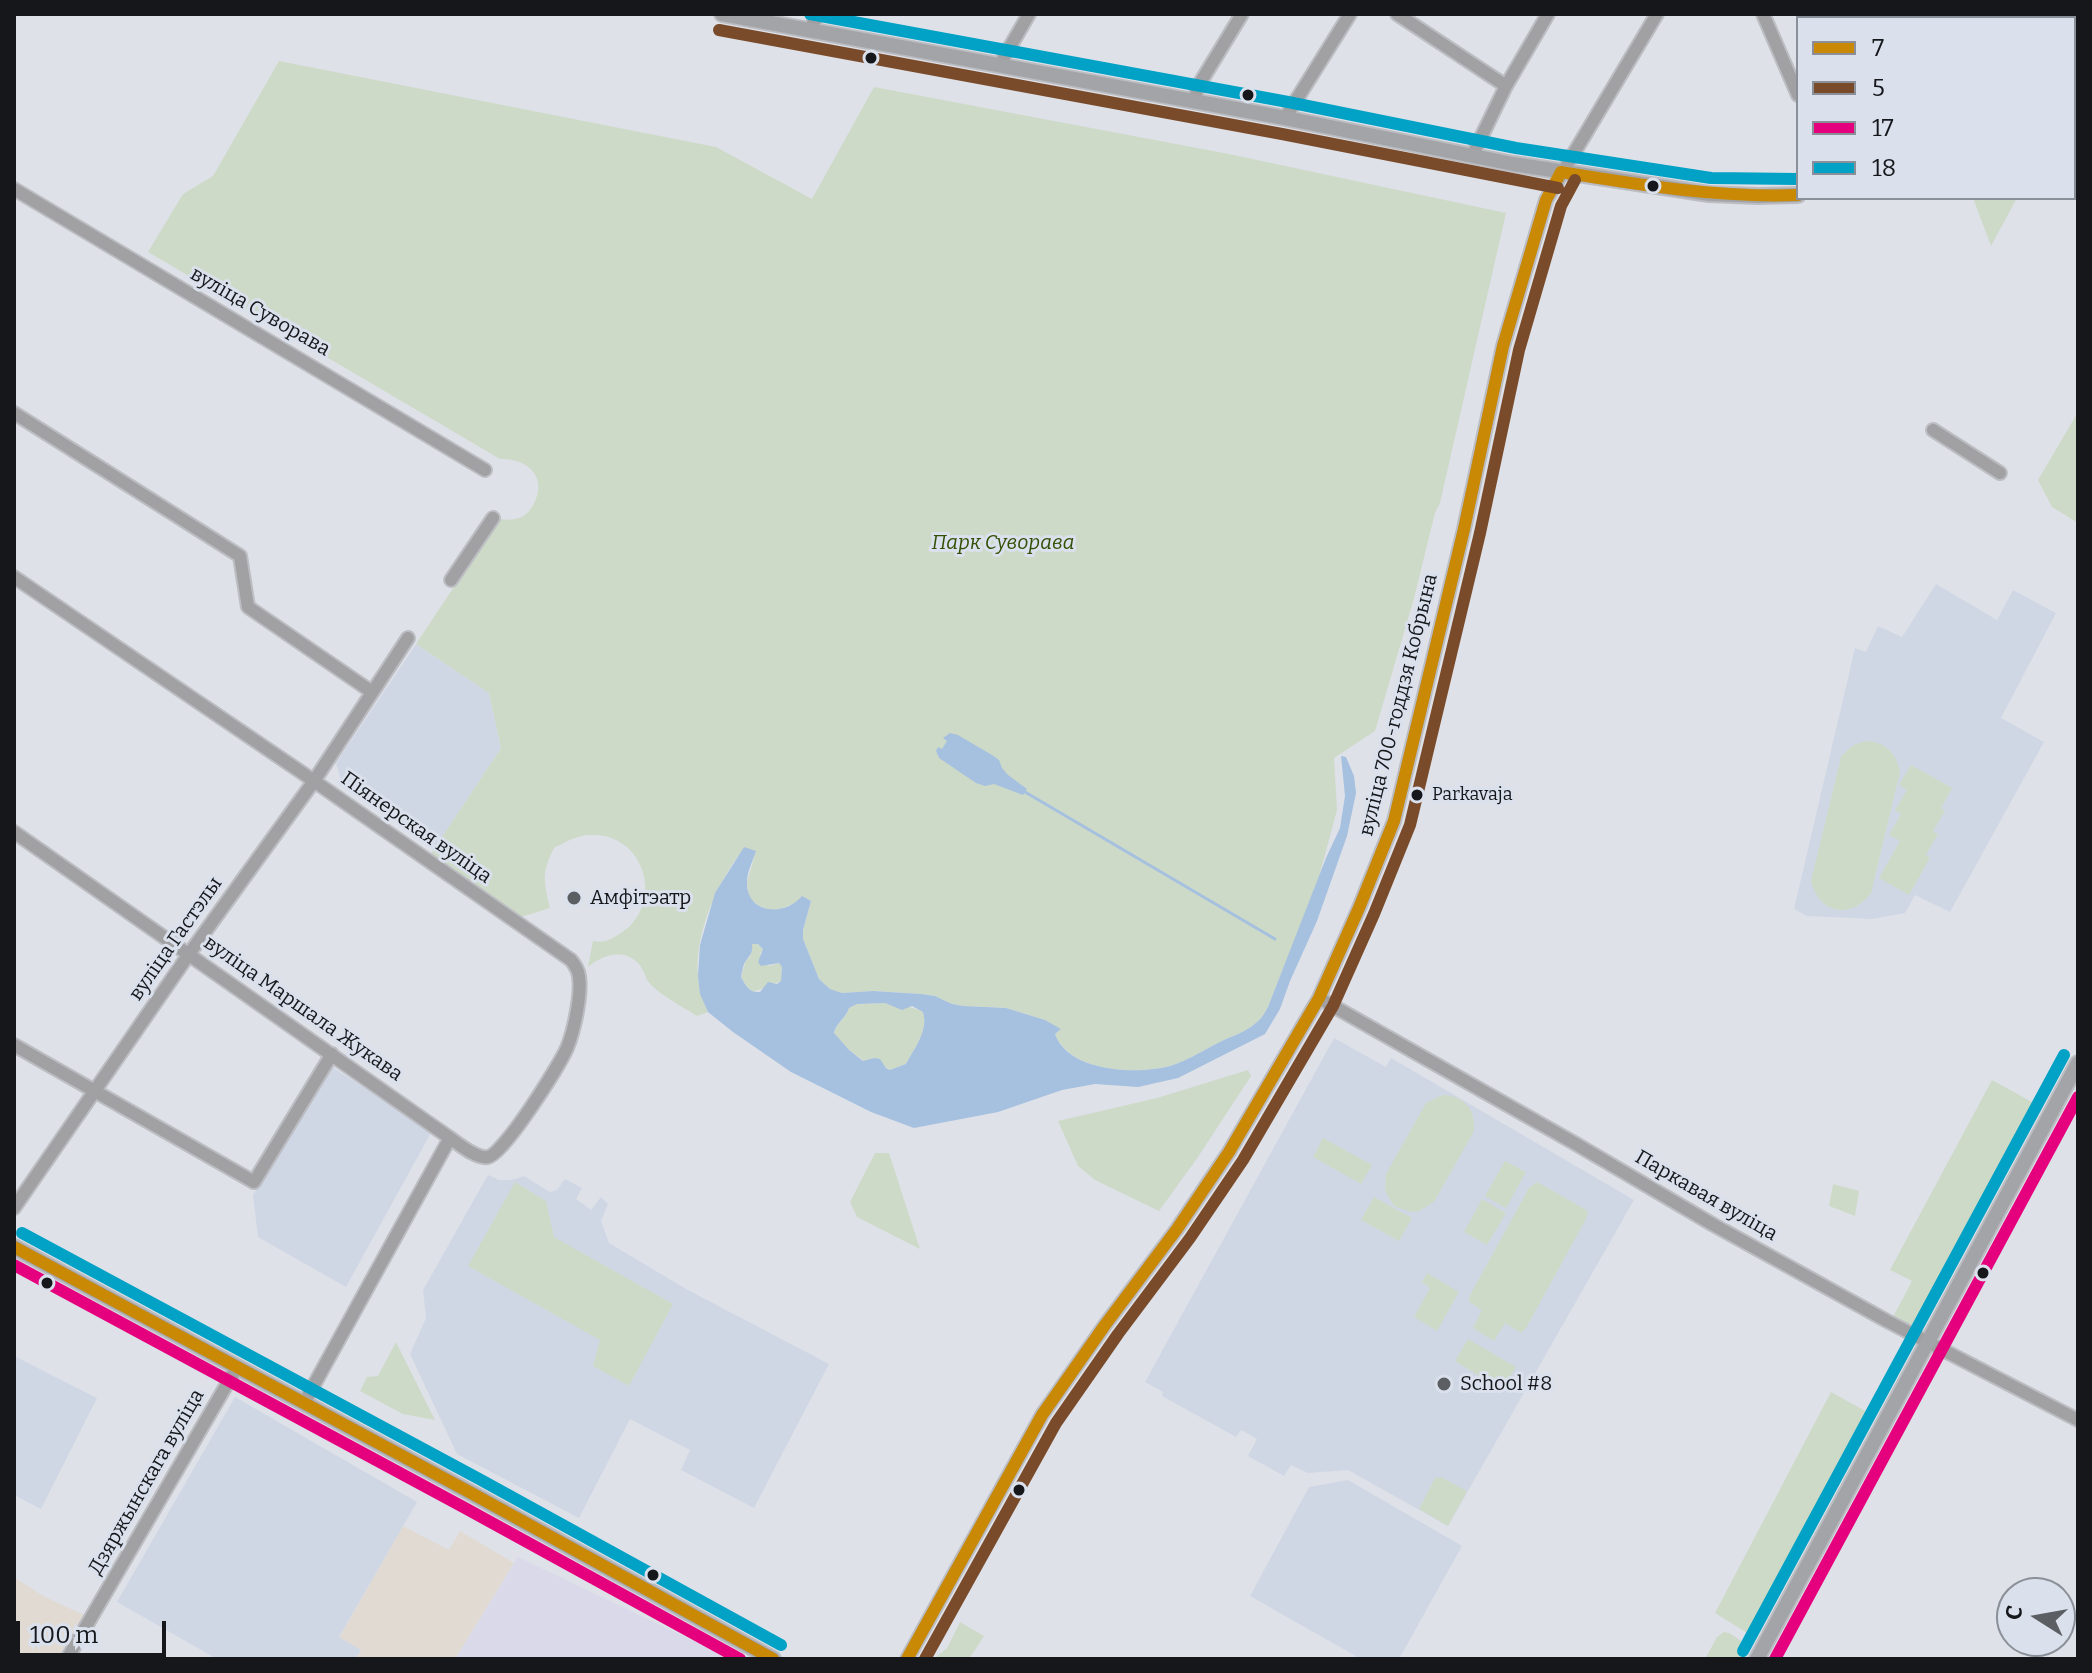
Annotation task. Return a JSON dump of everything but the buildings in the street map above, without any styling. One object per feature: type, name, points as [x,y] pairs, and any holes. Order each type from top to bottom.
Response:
[{"type":"main road","points":[[722,14],[1561,172],[1709,194],[1796,195]]},
{"type":"main road","points":[[1757,1659],[2078,1063]]},
{"type":"main road","points":[[14,1247],[773,1659]]},
{"type":"street","points":[[793,14],[805,29],[819,14]]},
{"type":"street","points":[[999,66],[1029,14]]},
{"type":"street","points":[[1195,102],[1197,88],[1242,14]]},
{"type":"street","points":[[1285,118],[1350,14]]},
{"type":"street","points":[[1397,14],[1506,86]]},
{"type":"street","points":[[1472,156],[1506,86],[1548,14]]},
{"type":"street","name":"вуліца 700-годдзя Кобрына","points":[[907,1659],[1042,1415],[1229,1152],[1319,998],[1394,821],[1464,529],[1503,346],[1546,200],[1657,14]]},
{"type":"street","points":[[1763,14],[1796,90]]},
{"type":"street","name":"вуліца Суворава","points":[[14,189],[485,470]]},
{"type":"street","points":[[14,413],[240,556],[248,607],[372,692]]},
{"type":"street","points":[[1933,430],[2000,473]]},
{"type":"street","points":[[451,580],[493,518]]},
{"type":"street","name":"Піянерская вуліца","points":[[14,577],[314,781],[577,967],[579,992],[567,1048],[509,1139],[487,1157],[479,1156],[450,1138]]},
{"type":"street","name":"вуліца Гастэлы","points":[[14,1208],[189,954],[314,781],[408,638]]},
{"type":"street","name":"вуліца Маршала Жукава","points":[[14,832],[450,1138]]},
{"type":"street","name":"Паркавая вуліца","points":[[1319,998],[1712,1224],[1927,1342],[2078,1420]]},
{"type":"street","points":[[14,1045],[254,1182],[332,1054]]},
{"type":"street","points":[[304,1403],[450,1138]]},
{"type":"street","name":"Дзяржынскага вуліца","points":[[67,1659],[237,1367]]},
{"type":"shaded area","points":[[1936,584],[1997,620],[2013,590],[2056,613],[2001,718],[2044,742],[1950,912],[1915,895],[1905,913],[1872,919],[1807,916],[1794,909],[1855,648],[1866,652],[1878,626],[1902,637]]},
{"type":"shaded area","points":[[416,644],[489,693],[501,748],[435,849],[342,784],[336,763]]},
{"type":"shaded area","points":[[1334,1038],[1386,1067],[1391,1058],[1634,1200],[1448,1526],[1348,1470],[1308,1473],[1291,1465],[1284,1476],[1248,1456],[1257,1439],[1241,1430],[1236,1437],[1162,1396],[1163,1392],[1145,1382]]},
{"type":"shaded area","points":[[332,1067],[432,1131],[346,1287],[258,1237],[253,1195]]},
{"type":"shaded area","points":[[488,1175],[499,1180],[524,1176],[550,1192],[557,1190],[565,1179],[582,1188],[576,1199],[591,1210],[601,1197],[608,1204],[601,1221],[609,1243],[686,1289],[829,1364],[754,1508],[681,1470],[690,1450],[630,1419],[579,1518],[457,1454],[410,1354],[426,1318],[423,1290]]},
{"type":"shaded area","points":[[14,1356],[97,1398],[41,1509],[14,1495]]},
{"type":"shaded area","points":[[235,1397],[417,1502],[339,1637],[361,1650],[356,1659],[217,1659],[117,1602]]},
{"type":"shaded area","points":[[1348,1480],[1462,1546],[1399,1659],[1361,1659],[1250,1596],[1309,1487]]},
{"type":"shaded area","points":[[403,1526],[449,1550],[460,1531],[514,1563],[455,1659],[356,1659],[361,1650],[339,1638]]},
{"type":"shaded area","points":[[518,1557],[731,1659],[455,1659]]},
{"type":"shaded area","points":[[14,1577],[43,1596],[84,1615],[57,1659],[14,1659]]},
{"type":"green space","name":"Парк Суворава","points":[[279,61],[716,147],[812,199],[874,87],[1229,154],[1506,213],[1440,503],[1375,731],[1334,758],[1337,810],[1316,888],[1268,1007],[1259,1020],[1242,1032],[1176,1064],[1156,1069],[1123,1070],[1105,1068],[1074,1056],[1063,1047],[1055,1034],[1060,1030],[1045,1020],[1006,1008],[963,1006],[921,994],[842,993],[830,989],[819,979],[803,939],[811,901],[774,910],[759,906],[749,898],[747,882],[756,851],[744,848],[725,876],[704,925],[698,976],[708,1012],[697,1016],[649,983],[640,965],[632,958],[613,955],[588,967],[593,941],[605,941],[616,936],[632,924],[641,908],[645,891],[644,874],[637,859],[625,846],[610,837],[590,835],[554,848],[545,877],[550,908],[521,917],[430,855],[501,748],[489,693],[416,644],[499,519],[525,515],[533,505],[539,486],[537,478],[527,466],[500,459],[148,252],[183,194],[213,176]]},
{"type":"green space","points":[[1974,200],[2016,200],[1991,246]]},
{"type":"green space","points":[[2078,412],[2078,523],[2052,507],[2038,480]]},
{"type":"green space","points":[[1866,741],[1889,749],[1900,772],[1871,893],[1854,907],[1836,910],[1821,901],[1811,881],[1841,757],[1852,747]]},
{"type":"green space","points":[[1911,765],[1952,788],[1941,808],[1945,811],[1933,831],[1938,834],[1926,855],[1930,858],[1909,895],[1879,878],[1900,841],[1889,835],[1901,814],[1895,810],[1907,790],[1899,785]]},
{"type":"green space","points":[[752,944],[758,944],[763,949],[760,954],[769,966],[779,963],[782,967],[781,981],[755,991],[749,990],[741,977]]},
{"type":"green space","points":[[885,1003],[923,1012],[924,1019],[920,1039],[906,1064],[890,1070],[874,1058],[864,1061],[834,1034],[849,1008],[857,1004]]},
{"type":"green space","points":[[1248,1070],[1251,1076],[1159,1211],[1095,1180],[1078,1166],[1058,1121],[1157,1098]]},
{"type":"green space","points":[[1992,1080],[2041,1107],[1927,1321],[1910,1325],[1893,1317],[1912,1281],[1890,1270]]},
{"type":"green space","points":[[1443,1095],[1457,1098],[1467,1105],[1473,1116],[1474,1131],[1434,1202],[1411,1212],[1394,1206],[1385,1191],[1386,1174],[1426,1103]]},
{"type":"green space","points":[[1323,1138],[1372,1165],[1361,1184],[1313,1157]]},
{"type":"green space","points":[[875,1153],[889,1153],[920,1249],[857,1217],[850,1202]]},
{"type":"green space","points":[[1505,1161],[1526,1172],[1506,1208],[1485,1196]]},
{"type":"green space","points":[[515,1182],[546,1201],[554,1237],[673,1304],[629,1386],[593,1366],[600,1340],[468,1266]]},
{"type":"green space","points":[[1537,1182],[1588,1211],[1586,1219],[1526,1328],[1521,1333],[1505,1323],[1494,1341],[1473,1328],[1482,1310],[1469,1302],[1470,1295],[1529,1188]]},
{"type":"green space","points":[[1833,1184],[1859,1191],[1855,1216],[1829,1206]]},
{"type":"green space","points":[[1374,1197],[1412,1218],[1399,1241],[1361,1220]]},
{"type":"green space","points":[[1482,1199],[1506,1213],[1487,1245],[1464,1232]]},
{"type":"green space","points":[[1427,1273],[1459,1292],[1437,1331],[1414,1317],[1430,1288],[1422,1282]]},
{"type":"green space","points":[[1468,1339],[1516,1367],[1502,1390],[1455,1361]]},
{"type":"green space","points":[[396,1342],[435,1420],[403,1414],[360,1391],[367,1377],[378,1376]]},
{"type":"green space","points":[[1831,1392],[1869,1413],[1872,1420],[1760,1632],[1752,1636],[1715,1613]]},
{"type":"green space","points":[[1441,1477],[1467,1491],[1448,1526],[1419,1509],[1435,1478]]},
{"type":"green space","points":[[960,1622],[984,1636],[969,1659],[934,1659],[947,1648]]},
{"type":"green space","points":[[1724,1632],[1746,1644],[1748,1652],[1745,1659],[1705,1659],[1717,1637]]},
{"type":"water","points":[[950,733],[999,760],[1008,775],[1027,789],[1023,795],[994,784],[985,786],[976,783],[939,758],[936,751],[938,747],[942,749],[947,741],[943,738]]},
{"type":"water","points":[[1341,756],[1346,757],[1354,776],[1356,793],[1347,836],[1317,921],[1280,1009],[1265,1034],[1178,1078],[1138,1087],[1095,1084],[1062,1090],[998,1112],[914,1128],[871,1112],[791,1072],[708,1012],[700,994],[700,945],[715,893],[744,847],[756,851],[747,878],[748,893],[759,906],[768,909],[786,907],[802,896],[811,901],[803,939],[819,979],[830,989],[842,993],[921,994],[963,1006],[1006,1008],[1045,1020],[1061,1029],[1055,1034],[1062,1047],[1088,1063],[1123,1070],[1170,1066],[1248,1029],[1263,1015],[1340,828],[1345,796]],"holes":[[[752,944],[758,944],[763,949],[758,962],[761,966],[779,963],[782,967],[781,981],[777,984],[768,982],[760,992],[750,990],[741,977],[744,964],[752,952]],[[885,1003],[902,1010],[912,1006],[923,1012],[924,1019],[920,1039],[906,1064],[890,1070],[880,1059],[863,1061],[834,1033],[849,1008],[857,1004]]]},
{"type":"waterway","points":[[1025,792],[1275,939]]},
{"type":"transit line","name":"18","points":[[810,14],[1288,102],[1516,148],[1711,178],[1796,179]]},
{"type":"transit line","name":"5","points":[[719,30],[1558,188]]},
{"type":"transit line","name":"7","points":[[1561,172],[1709,192],[1796,195]]},
{"type":"transit line","name":"7","points":[[907,1659],[1042,1415],[1229,1152],[1319,998],[1359,908],[1394,821],[1464,529],[1503,346],[1546,200],[1561,172]]},
{"type":"transit line","name":"5","points":[[925,1659],[1056,1423],[1243,1160],[1333,1006],[1374,914],[1410,825],[1480,533],[1519,350],[1561,206],[1575,180]]},
{"type":"transit line","name":"18","points":[[1743,1651],[2064,1055]]},
{"type":"transit line","name":"17","points":[[1775,1659],[2078,1097]]},
{"type":"transit line","name":"18","points":[[22,1233],[781,1645]]},
{"type":"transit line","name":"7","points":[[14,1247],[773,1659]]},
{"type":"transit line","name":"17","points":[[14,1265],[740,1659]]},
{"type":"place","name":"Parkavaja","points":[[1417,795]]},
{"type":"place","name":"Амфітэатр","points":[[574,898]]},
{"type":"place","name":"School #8","points":[[1444,1384]]}]
